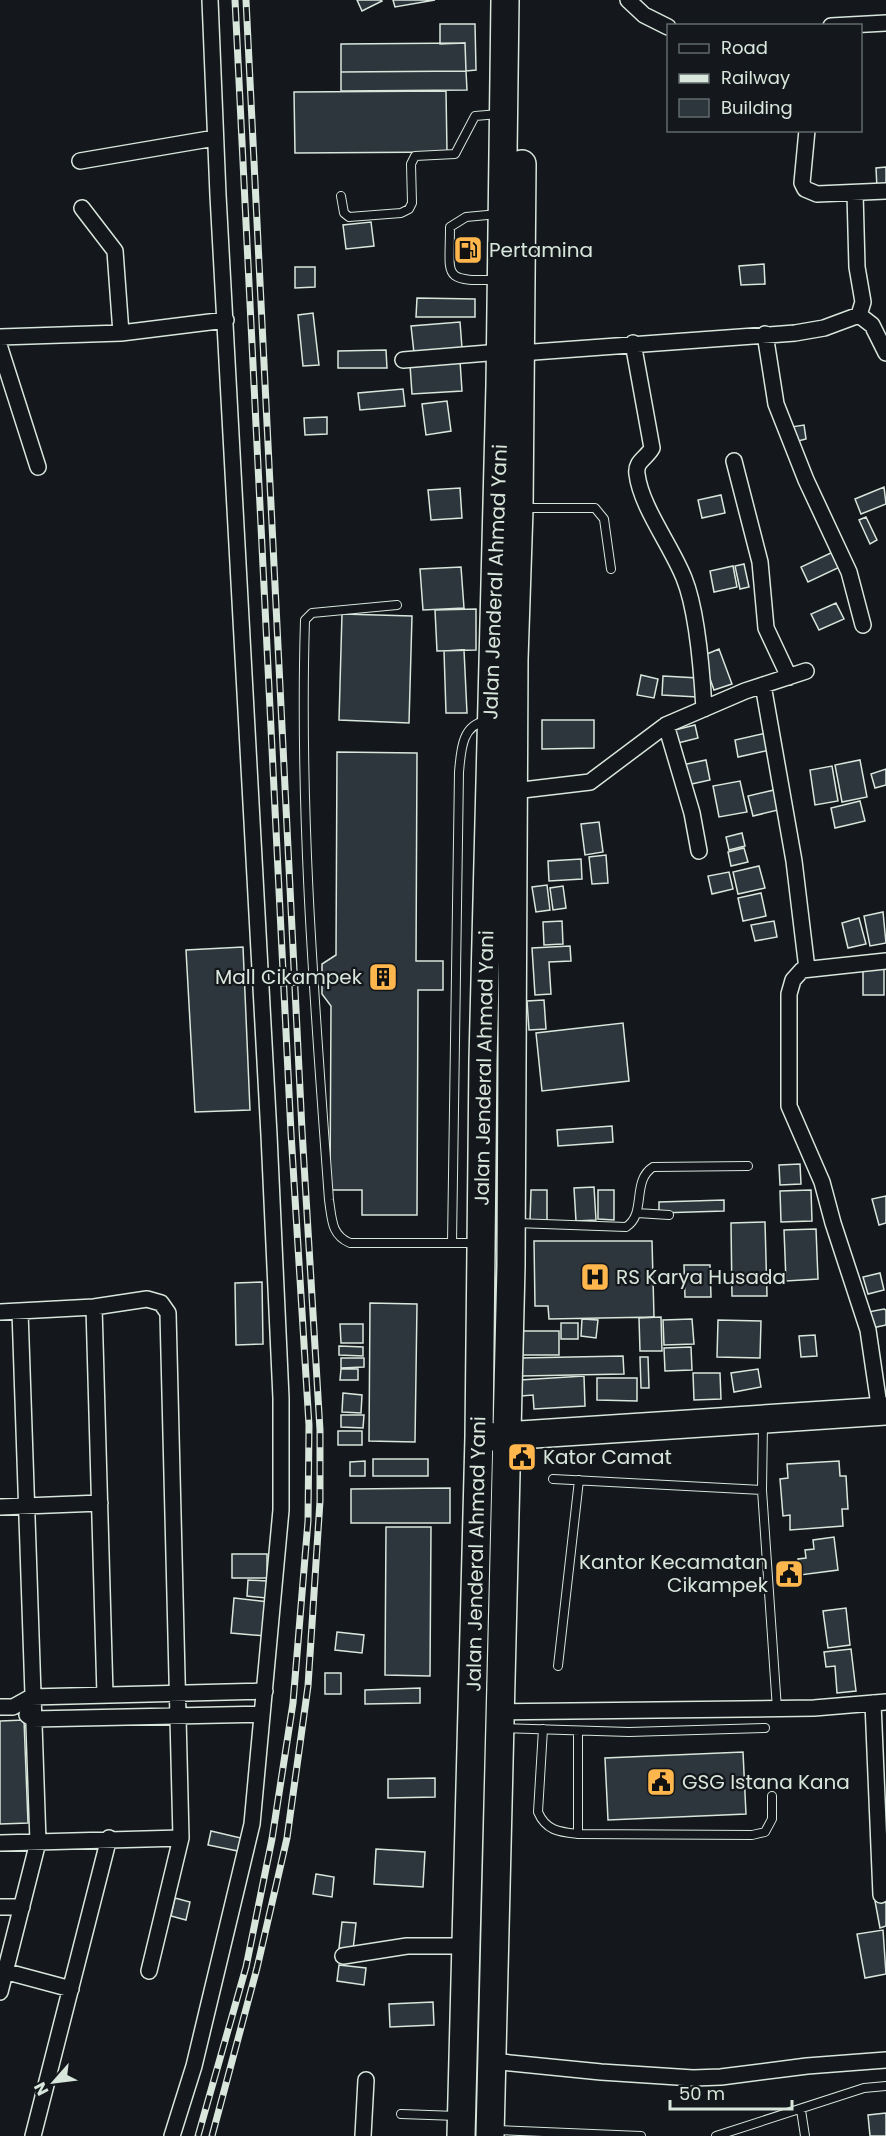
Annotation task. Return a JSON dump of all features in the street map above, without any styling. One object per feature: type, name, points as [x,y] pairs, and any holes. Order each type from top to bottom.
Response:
[{"type":"highway","name":"Jalan Jenderal Ahmad Yani","points":[[490,2133],[498,1720],[512,1223],[514,659],[519,509],[510,352],[501,280],[505,0]]},
{"type":"highway","name":"Jalan Jenderal Ahmad Yani","points":[[461,2126],[479,1437],[490,721],[510,352],[523,0]]},
{"type":"highway","points":[[482,1147],[513,1146]]},
{"type":"highway","points":[[479,1437],[883,1411]]},
{"type":"street","points":[[172,2136],[194,2066],[252,1824],[281,1510],[281,1398],[266,1066],[215,138],[210,0]]},
{"type":"street","points":[[628,0],[644,15],[667,26]]},
{"type":"street","points":[[858,24],[886,22]]},
{"type":"street","points":[[807,132],[802,183],[805,189],[816,194],[886,191]]},
{"type":"street","points":[[80,161],[215,138]]},
{"type":"street","points":[[855,193],[857,257],[863,303],[859,315]]},
{"type":"street","points":[[82,208],[96,223],[115,251],[121,333]]},
{"type":"street","points":[[403,360],[765,334],[824,328],[859,315]]},
{"type":"street","points":[[859,315],[872,325],[884,343]]},
{"type":"street","points":[[0,338],[121,333],[226,320]]},
{"type":"street","points":[[765,334],[776,404],[806,480],[849,572],[863,625]]},
{"type":"street","points":[[633,343],[652,448],[638,464],[636,472],[648,506],[686,580],[702,673],[704,709]]},
{"type":"street","points":[[0,348],[38,467]]},
{"type":"street","points":[[734,461],[760,562],[766,628],[789,677]]},
{"type":"street","points":[[514,791],[590,782],[666,725],[806,671]]},
{"type":"street","points":[[763,686],[794,861],[807,969]]},
{"type":"street","points":[[666,725],[692,813],[699,851]]},
{"type":"street","points":[[883,1411],[868,1330],[822,1182],[789,1106],[789,994],[793,980],[807,969],[886,961]]},
{"type":"street","points":[[0,1312],[94,1307],[147,1299],[161,1303],[168,1314],[181,1838],[149,1971]]},
{"type":"street","points":[[94,1307],[105,1695]]},
{"type":"street","points":[[0,1992],[3,1970],[38,1842],[20,1311]]},
{"type":"street","points":[[0,1507],[100,1503]]},
{"type":"street","points":[[6,1707],[32,1697],[265,1691]]},
{"type":"street","points":[[498,1720],[880,1703],[874,1784],[881,1895]]},
{"type":"street","points":[[6,1707],[33,1719],[262,1714]]},
{"type":"street","points":[[0,1843],[110,1838],[181,1838]]},
{"type":"street","points":[[33,2136],[110,1838]]},
{"type":"street","points":[[0,1907],[22,1907]]},
{"type":"street","points":[[343,1956],[407,1946],[466,1946]]},
{"type":"street","points":[[3,1970],[71,1989]]},
{"type":"street","points":[[491,2061],[693,2078],[886,2060]]},
{"type":"street","points":[[363,2136],[366,2080]]},
{"type":"lane","points":[[340,196],[344,213],[349,217],[400,213],[409,209],[412,203],[411,164],[415,156],[455,154],[475,116],[504,113]]},
{"type":"lane","points":[[501,280],[463,281],[454,277],[450,270],[450,226],[466,216],[502,214]]},
{"type":"lane","points":[[519,509],[595,508],[604,519],[611,569]]},
{"type":"lane","points":[[397,605],[312,613],[305,620],[302,717],[312,970],[329,1200],[333,1228],[340,1239],[350,1243],[481,1243]]},
{"type":"lane","points":[[452,1243],[461,747],[474,725],[490,721]]},
{"type":"lane","points":[[512,1223],[619,1228],[631,1224],[637,1213],[643,1179],[653,1167],[748,1166]]},
{"type":"lane","points":[[637,1213],[669,1215]]},
{"type":"lane","points":[[763,1419],[762,1490],[777,1708]]},
{"type":"lane","points":[[553,1479],[762,1490]]},
{"type":"lane","points":[[558,1666],[579,1480]]},
{"type":"lane","points":[[498,1720],[543,1729],[578,1731],[765,1728]]},
{"type":"lane","points":[[543,1729],[538,1812],[542,1821],[554,1831],[578,1834],[752,1835],[765,1832],[772,1819],[772,1796]]},
{"type":"lane","points":[[578,1731],[578,1834]]},
{"type":"lane","points":[[716,2136],[864,2088],[886,2086]]},
{"type":"lane","points":[[801,2110],[805,2136]]},
{"type":"lane","points":[[401,2114],[461,2126]]},
{"type":"lane","points":[[490,2133],[641,2136]]},
{"type":"building","points":[[357,0],[381,0],[382,1],[362,11]]},
{"type":"building","points":[[393,0],[435,0],[395,7]]},
{"type":"building","points":[[440,24],[475,24],[476,70],[466,71],[465,43],[440,44]]},
{"type":"building","points":[[465,43],[466,71],[341,72],[341,44]]},
{"type":"building","points":[[466,71],[467,90],[341,91],[341,72]]},
{"type":"building","points":[[446,91],[447,152],[295,153],[294,92]]},
{"type":"building","points":[[886,167],[886,188],[877,188],[876,168]]},
{"type":"building","points":[[371,222],[374,246],[346,249],[343,225]]},
{"type":"building","points":[[764,264],[765,284],[741,285],[739,266]]},
{"type":"building","points":[[295,267],[315,267],[315,287],[295,288]]},
{"type":"building","points":[[417,298],[475,299],[475,317],[416,317]]},
{"type":"building","points":[[313,313],[319,365],[303,366],[298,315]]},
{"type":"building","points":[[460,322],[462,348],[414,353],[411,326]]},
{"type":"building","points":[[386,350],[387,368],[338,368],[338,351]]},
{"type":"building","points":[[460,361],[462,391],[412,394],[410,365]]},
{"type":"building","points":[[403,389],[405,406],[360,410],[358,393]]},
{"type":"building","points":[[447,401],[451,431],[426,435],[422,404]]},
{"type":"building","points":[[327,417],[327,434],[305,435],[304,418]]},
{"type":"building","points":[[804,425],[806,439],[794,442],[791,427]]},
{"type":"building","points":[[884,487],[886,504],[861,514],[855,499]]},
{"type":"building","points":[[460,488],[462,518],[431,520],[428,490]]},
{"type":"building","points":[[721,495],[725,513],[702,518],[698,500]]},
{"type":"building","points":[[866,517],[877,540],[870,544],[859,520]]},
{"type":"building","points":[[835,551],[842,566],[808,582],[801,567]]},
{"type":"building","points":[[744,564],[749,587],[740,589],[735,566]]},
{"type":"building","points":[[733,566],[737,587],[714,592],[710,571]]},
{"type":"building","points":[[461,567],[464,608],[423,610],[420,569]]},
{"type":"building","points":[[836,603],[844,619],[819,630],[811,614]]},
{"type":"building","points":[[476,609],[476,650],[437,651],[435,610]]},
{"type":"building","points":[[342,614],[412,616],[409,723],[339,720]]},
{"type":"building","points":[[719,649],[732,684],[714,690],[702,656]]},
{"type":"building","points":[[464,650],[467,713],[446,713],[444,651]]},
{"type":"building","points":[[641,675],[658,679],[654,698],[637,695]]},
{"type":"building","points":[[663,676],[698,678],[697,697],[662,695]]},
{"type":"building","points":[[542,720],[594,720],[594,748],[542,749]]},
{"type":"building","points":[[695,725],[698,738],[674,744],[671,731]]},
{"type":"building","points":[[766,733],[770,750],[738,757],[735,740]]},
{"type":"building","name":"Mall Cikampek","points":[[337,752],[417,753],[416,961],[443,961],[443,990],[418,990],[417,1215],[362,1215],[362,1190],[330,1190],[331,1006],[322,994],[322,964],[336,955]]},
{"type":"building","points":[[706,760],[710,780],[687,785],[682,765]]},
{"type":"building","points":[[860,760],[867,797],[842,802],[835,765]]},
{"type":"building","points":[[832,766],[838,801],[815,805],[810,770]]},
{"type":"building","points":[[886,769],[886,785],[875,788],[871,774]]},
{"type":"building","points":[[740,781],[747,812],[719,817],[713,786]]},
{"type":"building","points":[[774,790],[778,810],[753,816],[748,796]]},
{"type":"building","points":[[860,801],[865,821],[835,828],[831,808]]},
{"type":"building","points":[[599,822],[603,852],[585,855],[581,824]]},
{"type":"building","points":[[742,833],[745,846],[729,850],[726,837]]},
{"type":"building","points":[[744,848],[748,862],[731,866],[728,852]]},
{"type":"building","points":[[606,855],[608,883],[592,884],[589,857]]},
{"type":"building","points":[[581,859],[582,879],[549,881],[548,861]]},
{"type":"building","points":[[759,866],[765,888],[738,894],[733,872]]},
{"type":"building","points":[[729,872],[733,889],[712,894],[708,876]]},
{"type":"building","points":[[547,885],[550,910],[536,912],[532,887]]},
{"type":"building","points":[[563,886],[566,908],[553,910],[550,888]]},
{"type":"building","points":[[761,893],[766,916],[743,921],[738,898]]},
{"type":"building","points":[[883,912],[886,943],[870,946],[864,916]]},
{"type":"building","points":[[859,918],[866,944],[848,948],[842,923]]},
{"type":"building","points":[[562,921],[563,944],[544,945],[543,922]]},
{"type":"building","points":[[774,921],[777,937],[755,941],[751,925]]},
{"type":"building","points":[[570,946],[571,961],[549,962],[551,994],[535,995],[532,948]]},
{"type":"building","points":[[243,947],[250,1110],[195,1112],[186,950]]},
{"type":"building","points":[[863,966],[884,967],[884,995],[863,995]]},
{"type":"building","points":[[544,1000],[546,1029],[529,1030],[527,1001]]},
{"type":"building","points":[[623,1023],[629,1081],[542,1091],[536,1033]]},
{"type":"building","points":[[612,1126],[613,1142],[558,1146],[557,1130]]},
{"type":"building","points":[[800,1164],[801,1184],[780,1185],[779,1165]]},
{"type":"building","points":[[594,1187],[596,1220],[576,1221],[574,1188]]},
{"type":"building","points":[[531,1190],[547,1190],[547,1221],[530,1221]]},
{"type":"building","points":[[598,1190],[614,1190],[614,1220],[598,1219]]},
{"type":"building","points":[[811,1190],[812,1221],[781,1222],[780,1191]]},
{"type":"building","points":[[886,1196],[886,1223],[879,1225],[872,1199]]},
{"type":"building","points":[[724,1200],[724,1211],[659,1213],[659,1202]]},
{"type":"building","points":[[765,1222],[767,1296],[732,1296],[731,1223]]},
{"type":"building","points":[[816,1229],[818,1279],[786,1281],[784,1230]]},
{"type":"building","points":[[534,1241],[652,1241],[654,1317],[549,1319],[548,1306],[535,1306]]},
{"type":"building","points":[[684,1265],[710,1265],[711,1297],[685,1297]]},
{"type":"building","points":[[880,1273],[884,1290],[868,1294],[863,1277]]},
{"type":"building","points":[[262,1282],[263,1344],[236,1345],[235,1283]]},
{"type":"building","points":[[370,1303],[417,1304],[415,1442],[369,1441]]},
{"type":"building","points":[[886,1310],[886,1325],[872,1328],[868,1312]]},
{"type":"building","points":[[661,1317],[662,1351],[640,1351],[639,1318]]},
{"type":"building","points":[[582,1319],[598,1320],[596,1338],[581,1336]]},
{"type":"building","points":[[692,1319],[694,1344],[664,1345],[663,1320]]},
{"type":"building","points":[[718,1320],[761,1321],[760,1358],[717,1357]]},
{"type":"building","points":[[561,1323],[578,1323],[578,1339],[561,1339]]},
{"type":"building","points":[[340,1324],[363,1324],[363,1343],[341,1343]]},
{"type":"building","points":[[519,1331],[559,1331],[559,1355],[519,1355]]},
{"type":"building","points":[[815,1335],[817,1356],[801,1357],[799,1336]]},
{"type":"building","points":[[339,1346],[363,1347],[363,1356],[339,1355]]},
{"type":"building","points":[[691,1347],[692,1370],[665,1371],[664,1348]]},
{"type":"building","points":[[623,1356],[624,1374],[521,1376],[520,1358]]},
{"type":"building","points":[[640,1357],[648,1357],[649,1388],[641,1388]]},
{"type":"building","points":[[341,1358],[364,1358],[364,1367],[341,1368]]},
{"type":"building","points":[[341,1369],[358,1369],[358,1380],[340,1380]]},
{"type":"building","points":[[758,1369],[761,1387],[734,1392],[731,1373]]},
{"type":"building","points":[[693,1373],[720,1373],[721,1399],[694,1400]]},
{"type":"building","points":[[584,1376],[585,1406],[534,1409],[533,1395],[521,1396],[520,1380]]},
{"type":"building","points":[[597,1378],[637,1378],[637,1401],[597,1400]]},
{"type":"building","points":[[343,1393],[362,1395],[361,1413],[342,1412]]},
{"type":"building","points":[[341,1415],[364,1415],[363,1428],[341,1427]]},
{"type":"building","points":[[338,1431],[362,1431],[362,1445],[338,1445]]},
{"type":"building","points":[[373,1459],[428,1459],[428,1476],[373,1476]]},
{"type":"building","points":[[365,1461],[365,1476],[350,1476],[350,1462]]},
{"type":"building","points":[[839,1461],[840,1476],[846,1476],[848,1509],[842,1509],[843,1526],[790,1530],[790,1515],[783,1516],[780,1479],[788,1478],[787,1464]]},
{"type":"building","points":[[450,1488],[450,1523],[351,1523],[351,1489]]},
{"type":"building","points":[[386,1527],[431,1527],[430,1676],[385,1675]]},
{"type":"building","points":[[834,1537],[838,1570],[800,1575],[798,1559],[806,1558],[805,1550],[814,1549],[813,1540]]},
{"type":"building","points":[[232,1554],[267,1554],[267,1578],[232,1578]]},
{"type":"building","points":[[248,1580],[267,1581],[266,1598],[247,1596]]},
{"type":"building","points":[[234,1598],[269,1602],[266,1636],[231,1633]]},
{"type":"building","points":[[846,1608],[850,1645],[828,1648],[823,1611]]},
{"type":"building","points":[[337,1632],[364,1635],[362,1653],[335,1650]]},
{"type":"building","points":[[851,1649],[856,1691],[837,1693],[835,1666],[826,1667],[824,1652]]},
{"type":"building","points":[[325,1673],[341,1673],[341,1694],[325,1694]]},
{"type":"building","points":[[420,1688],[420,1703],[365,1704],[365,1690]]},
{"type":"building","points":[[24,1720],[28,1823],[0,1824],[0,1721]]},
{"type":"building","points":[[743,1752],[746,1814],[608,1820],[605,1758]]},
{"type":"building","points":[[435,1778],[435,1797],[388,1798],[388,1779]]},
{"type":"building","points":[[211,1831],[241,1838],[238,1851],[208,1845]]},
{"type":"building","points":[[376,1849],[425,1852],[423,1887],[374,1884]]},
{"type":"building","points":[[316,1874],[334,1877],[332,1897],[313,1894]]},
{"type":"building","points":[[175,1898],[190,1902],[186,1920],[171,1916]]},
{"type":"building","points":[[886,1899],[886,1926],[880,1928],[875,1901]]},
{"type":"building","points":[[342,1922],[356,1923],[353,1950],[339,1948]]},
{"type":"building","points":[[883,1930],[886,1974],[865,1978],[857,1934]]},
{"type":"building","points":[[339,1965],[366,1968],[364,1985],[337,1981]]},
{"type":"building","points":[[433,2002],[434,2025],[390,2027],[389,2004]]},
{"type":"building","points":[[886,2113],[886,2136],[870,2136],[868,2115]]},
{"type":"railway","points":[[198,2136],[246,1967],[272,1839],[293,1703],[308,1521],[309,1425],[291,1133],[235,0]]},
{"type":"railway","points":[[212,2136],[257,1968],[287,1838],[308,1686],[320,1501],[320,1430],[302,1130],[246,0]]},
{"type":"place","name":"Pertamina","points":[[468,250]]},
{"type":"place","name":"Mall Cikampek","points":[[383,977]]},
{"type":"place","name":"RS Karya Husada","points":[[595,1277]]},
{"type":"place","name":"Kator Camat","points":[[522,1457]]},
{"type":"place","name":"Kantor Kecamatan Cikampek","points":[[789,1574]]},
{"type":"place","name":"GSG Istana Kana","points":[[661,1782]]}]
